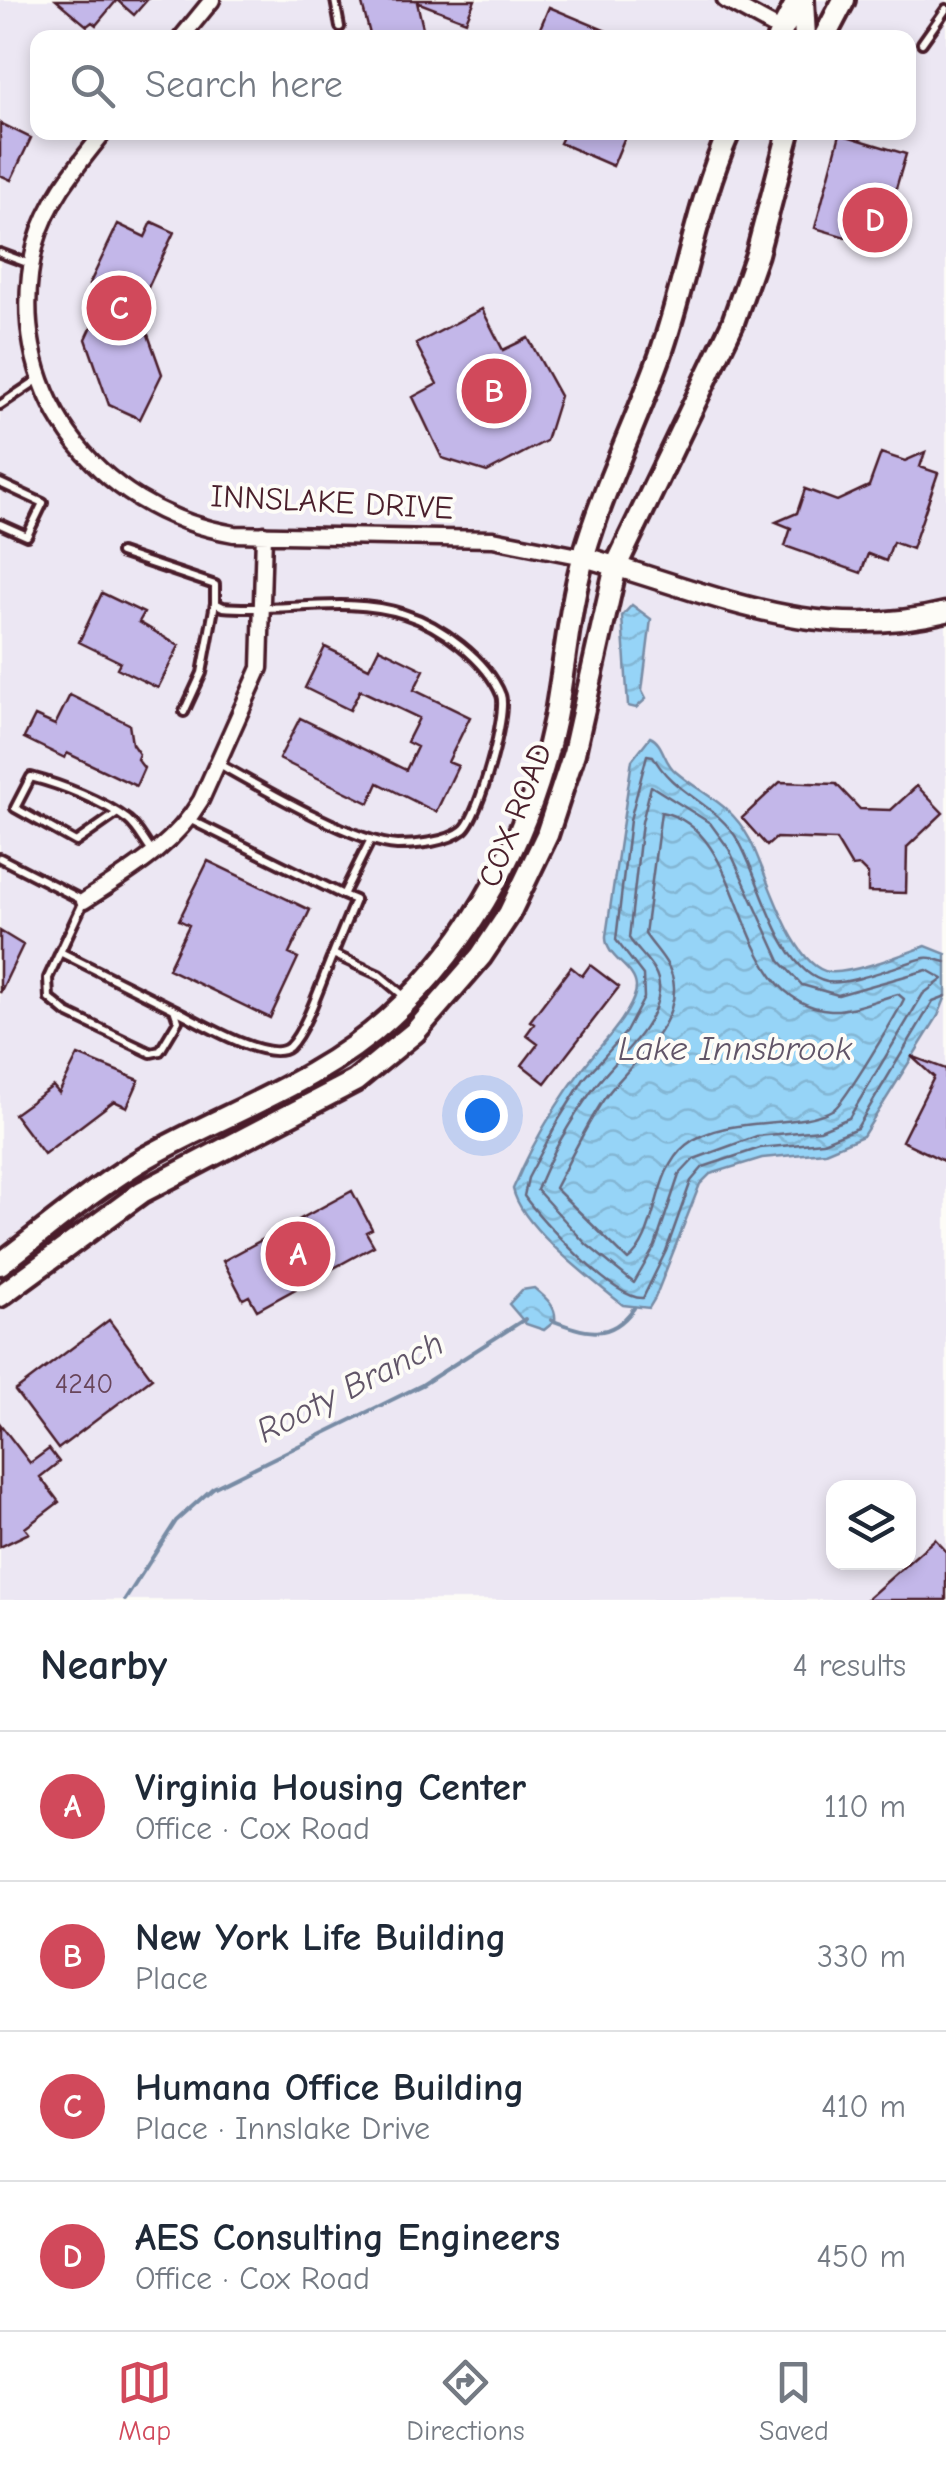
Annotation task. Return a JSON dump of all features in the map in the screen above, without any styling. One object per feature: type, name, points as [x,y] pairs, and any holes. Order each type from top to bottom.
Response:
[{"type":"main road","points":[[786,30],[801,0]]},
{"type":"main road","points":[[801,0],[803,30]]},
{"type":"main road","points":[[828,30],[844,0]]},
{"type":"main road","name":"COX ROAD","points":[[0,1264],[145,1158],[324,1068],[408,1000],[464,934],[516,840],[550,739],[584,557],[611,471],[660,357],[700,207],[726,140]]},
{"type":"main road","name":"COX ROAD","points":[[0,1296],[142,1192],[355,1080],[447,999],[509,914],[547,835],[571,763],[616,566],[737,313],[787,140]]},
{"type":"street","points":[[188,30],[212,0]]},
{"type":"street","points":[[725,0],[773,30]]},
{"type":"street","name":"INNSLAKE DRIVE","points":[[98,140],[59,191],[31,264],[27,312],[40,378],[55,415],[77,448],[128,496],[193,526],[264,534],[493,539],[584,557],[732,606],[797,620],[874,623],[946,612]]},
{"type":"street","points":[[84,901],[154,854],[189,819],[218,763],[256,683],[262,654],[264,534]]},
{"type":"lane","points":[[335,0],[340,27]]},
{"type":"lane","points":[[922,42],[946,9]]},
{"type":"lane","points":[[0,253],[31,264]]},
{"type":"lane","points":[[0,404],[40,378]]},
{"type":"lane","points":[[0,483],[43,503],[28,536],[0,524]]},
{"type":"lane","points":[[120,553],[215,585],[202,673],[184,712]]},
{"type":"lane","points":[[215,604],[354,608],[404,614],[452,641],[488,669],[503,699],[500,731],[472,820],[462,832],[423,843],[370,841],[218,763]]},
{"type":"lane","points":[[116,814],[76,842],[15,808],[31,777],[116,814],[130,821],[154,854]]},
{"type":"lane","points":[[60,952],[266,1053],[284,1050],[296,1037],[355,900],[189,819]]},
{"type":"lane","points":[[343,894],[370,841]]},
{"type":"lane","points":[[0,858],[84,901],[48,978],[49,998],[66,1013],[151,1053],[160,1051],[178,1021],[174,1009]]},
{"type":"lane","points":[[334,954],[379,975],[408,1000]]},
{"type":"shaded area","points":[[0,0],[946,0],[946,1600],[0,1600]]},
{"type":"water","points":[[632,605],[651,619],[642,691],[646,699],[636,708],[628,706],[622,616]]},
{"type":"water","name":"Lake Innsbrook","points":[[650,737],[672,768],[741,826],[792,936],[816,966],[830,972],[851,970],[926,946],[946,954],[946,996],[938,1016],[863,1136],[825,1152],[762,1158],[710,1174],[700,1184],[649,1308],[623,1305],[577,1267],[529,1220],[513,1189],[556,1107],[619,1024],[635,993],[631,973],[610,951],[606,936],[632,760]]},
{"type":"water","points":[[534,1288],[554,1311],[555,1321],[544,1330],[526,1324],[509,1304],[522,1290]]},
{"type":"building","points":[[56,0],[117,0],[96,25],[92,22],[87,26]]},
{"type":"building","points":[[117,0],[147,0],[134,15]]},
{"type":"building","points":[[361,0],[475,0],[466,21],[417,2],[423,28],[369,30]]},
{"type":"building","points":[[549,7],[604,30],[539,30]]},
{"type":"building","points":[[0,123],[30,140],[11,180],[0,175]]},
{"type":"building","points":[[561,140],[624,140],[613,166],[560,143]]},
{"type":"building","points":[[838,140],[860,140],[906,154],[879,247],[815,228]]},
{"type":"building","points":[[152,222],[174,232],[132,322],[146,329],[162,374],[140,419],[109,405],[86,339],[107,294],[89,285],[118,224],[145,237]]},
{"type":"building","points":[[482,309],[503,350],[528,338],[560,396],[546,441],[487,472],[442,458],[413,397],[437,384],[416,344]]},
{"type":"building","points":[[925,452],[920,467],[938,473],[912,549],[893,542],[886,561],[868,554],[861,573],[785,546],[791,528],[776,522],[797,513],[805,489],[837,501],[869,486],[881,453],[905,461]]},
{"type":"building","points":[[102,593],[144,613],[139,622],[179,646],[158,688],[117,668],[120,662],[79,642]]},
{"type":"building","points":[[325,647],[369,668],[379,648],[424,670],[414,690],[470,717],[448,762],[458,766],[436,812],[378,783],[369,803],[279,759],[300,718],[406,770],[417,747],[407,742],[419,718],[360,690],[350,710],[305,688]]},
{"type":"building","points":[[70,695],[129,724],[132,744],[139,754],[137,759],[144,768],[136,786],[67,753],[65,758],[24,738],[35,716],[55,725]]},
{"type":"building","points":[[780,782],[836,784],[860,809],[891,810],[917,786],[943,813],[907,847],[906,893],[868,892],[868,874],[860,866],[852,867],[836,840],[776,838],[767,846],[742,818]]},
{"type":"building","points":[[208,861],[310,910],[289,954],[298,958],[270,1018],[168,969],[189,925],[179,920]]},
{"type":"building","points":[[0,931],[23,945],[0,993]]},
{"type":"building","points":[[590,965],[619,987],[545,1083],[522,1065],[538,1044],[526,1035],[534,1024],[530,1021],[571,967],[582,976]]},
{"type":"building","points":[[78,1055],[139,1080],[127,1107],[114,1101],[44,1154],[14,1114],[53,1086],[59,1093]]},
{"type":"building","points":[[911,1056],[946,1069],[946,1162],[902,1141],[934,1077]]},
{"type":"building","points":[[352,1191],[372,1229],[366,1232],[374,1246],[257,1310],[249,1296],[243,1299],[223,1261]]},
{"type":"building","points":[[109,1320],[152,1378],[58,1449],[15,1391]]},
{"type":"building","points":[[0,1424],[30,1463],[49,1449],[59,1462],[40,1477],[59,1502],[25,1528],[29,1533],[0,1547]]},
{"type":"building","points":[[935,1539],[946,1551],[946,1600],[866,1600],[900,1570],[916,1570],[916,1556]]},
{"type":"waterway","name":"Rooty Branch","points":[[551,1320],[596,1332],[616,1326],[634,1308]]},
{"type":"waterway","name":"Rooty Branch","points":[[125,1600],[176,1521],[213,1488],[422,1385],[525,1319]]},
{"type":"place","name":"AES Consulting Engineers","points":[[875,220]]},
{"type":"place","name":"Humana Office Building","points":[[119,308]]},
{"type":"place","name":"New York Life Building","points":[[494,391]]},
{"type":"place","name":"Virginia Housing Center","points":[[298,1254]]}]
